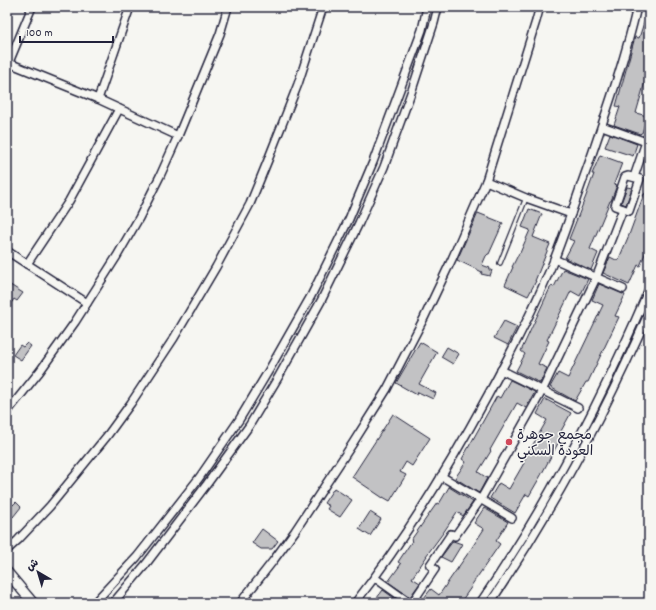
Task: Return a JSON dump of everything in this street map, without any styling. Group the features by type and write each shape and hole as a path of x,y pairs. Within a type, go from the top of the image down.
{"street":[{"path":"32,7 8,65 98,99 178,136"},
{"path":"98,99 130,7"},
{"path":"7,412 40,371 75,322 139,218 178,136 220,34 228,7"},
{"path":"7,550 50,506 107,436 174,338 216,267 250,204 266,166 298,84 323,7"},
{"path":"94,603 137,557 203,472 239,420 311,296 349,219 373,162 422,30 427,7"},
{"path":"113,603 146,564 208,484 249,426 321,301 359,223 384,167 412,90 438,7"},
{"path":"240,603 295,531 353,443 387,389 424,318 486,181 536,21 539,10 538,7"},
{"path":"355,603 375,578 411,524 468,432 502,370 523,327 554,259 571,214 615,86 631,34 636,7"},
{"path":"645,7 649,8"},
{"path":"27,264 69,201 119,109"},
{"path":"602,126 648,142"},
{"path":"634,177 648,142 649,133"},
{"path":"625,177 634,177 640,179 629,211 615,206 625,177"},
{"path":"486,181 526,198 571,214"},
{"path":"375,578 411,603 435,568 430,565 451,534 455,536 481,500 542,391 596,278 623,209"},
{"path":"8,252 87,303"},
{"path":"554,259 623,289"},
{"path":"480,603 518,544 578,441 603,392 649,289"},
{"path":"490,603 555,500 611,396 649,312"},
{"path":"502,370 578,408"},
{"path":"441,476 512,518"},
{"path":"7,572 33,603"}],"lane":[{"path":"500,263 526,198"}],"building":[{"path":"647,13 649,13 649,68 636,113 647,116 642,133 640,134 614,125 620,107 616,106 635,37 639,38"},
{"path":"610,134 637,144 633,156 605,147"},
{"path":"600,155 622,163 614,184 617,185 590,249 598,253 591,270 565,258 574,241 569,239"},
{"path":"649,184 649,244 640,266 638,265 629,285 603,273 610,257 618,261"},
{"path":"627,187 632,188 626,205 621,203"},
{"path":"529,209 542,214 533,237 550,244 536,281 528,296 505,285 530,230 522,227"},
{"path":"478,213 503,223 489,254 486,256 482,265 490,268 489,270 492,270 490,276 481,274 482,272 457,260"},
{"path":"563,269 588,279 580,296 571,291 547,340 549,341 538,364 547,368 540,383 516,371 525,354 521,351 532,327 551,286 554,287"},
{"path":"7,283 23,293 17,301 14,299 10,305 7,303"},
{"path":"599,284 625,295 615,316 619,317 588,382 586,382 575,401 550,387 558,373 568,378 603,305 592,300"},
{"path":"504,321 517,327 508,345 494,338"},
{"path":"420,342 437,352 419,384 436,393 433,399 418,392 417,395 396,383"},
{"path":"27,343 31,346 21,360 13,355 20,345 23,347"},
{"path":"447,347 459,354 453,364 441,357"},
{"path":"510,380 535,392 526,408 517,403 490,450 491,451 478,472 487,478 479,493 455,478 466,462 462,459 497,396 500,398"},
{"path":"545,399 571,413 561,431 564,432 540,477 529,496 526,494 515,513 490,498 499,483 509,489 524,463 523,462 547,420 537,414"},
{"path":"393,414 430,438 412,466 406,462 400,472 406,475 390,501 383,498 352,477"},
{"path":"449,487 473,502 463,516 457,512 426,556 412,578 420,583 410,597 388,582 401,564 398,562 412,541 411,540 437,503 439,504"},
{"path":"334,488 352,500 340,517 327,509 329,506 324,503"},
{"path":"16,502 21,507 13,517 7,512 7,510"},
{"path":"484,508 508,522 496,541 500,544 472,586 460,603 420,603 431,589 439,595 471,549 484,529 474,523"},
{"path":"370,512 381,519 370,536 359,529"},
{"path":"262,529 278,541 272,549 261,549 252,543"},
{"path":"453,541 462,544 451,562 441,557"},
{"path":"383,590 401,603 373,603"}],"place":[{"name":"مجمع جوهرة العودة السكني","path":"509,442"}]}
